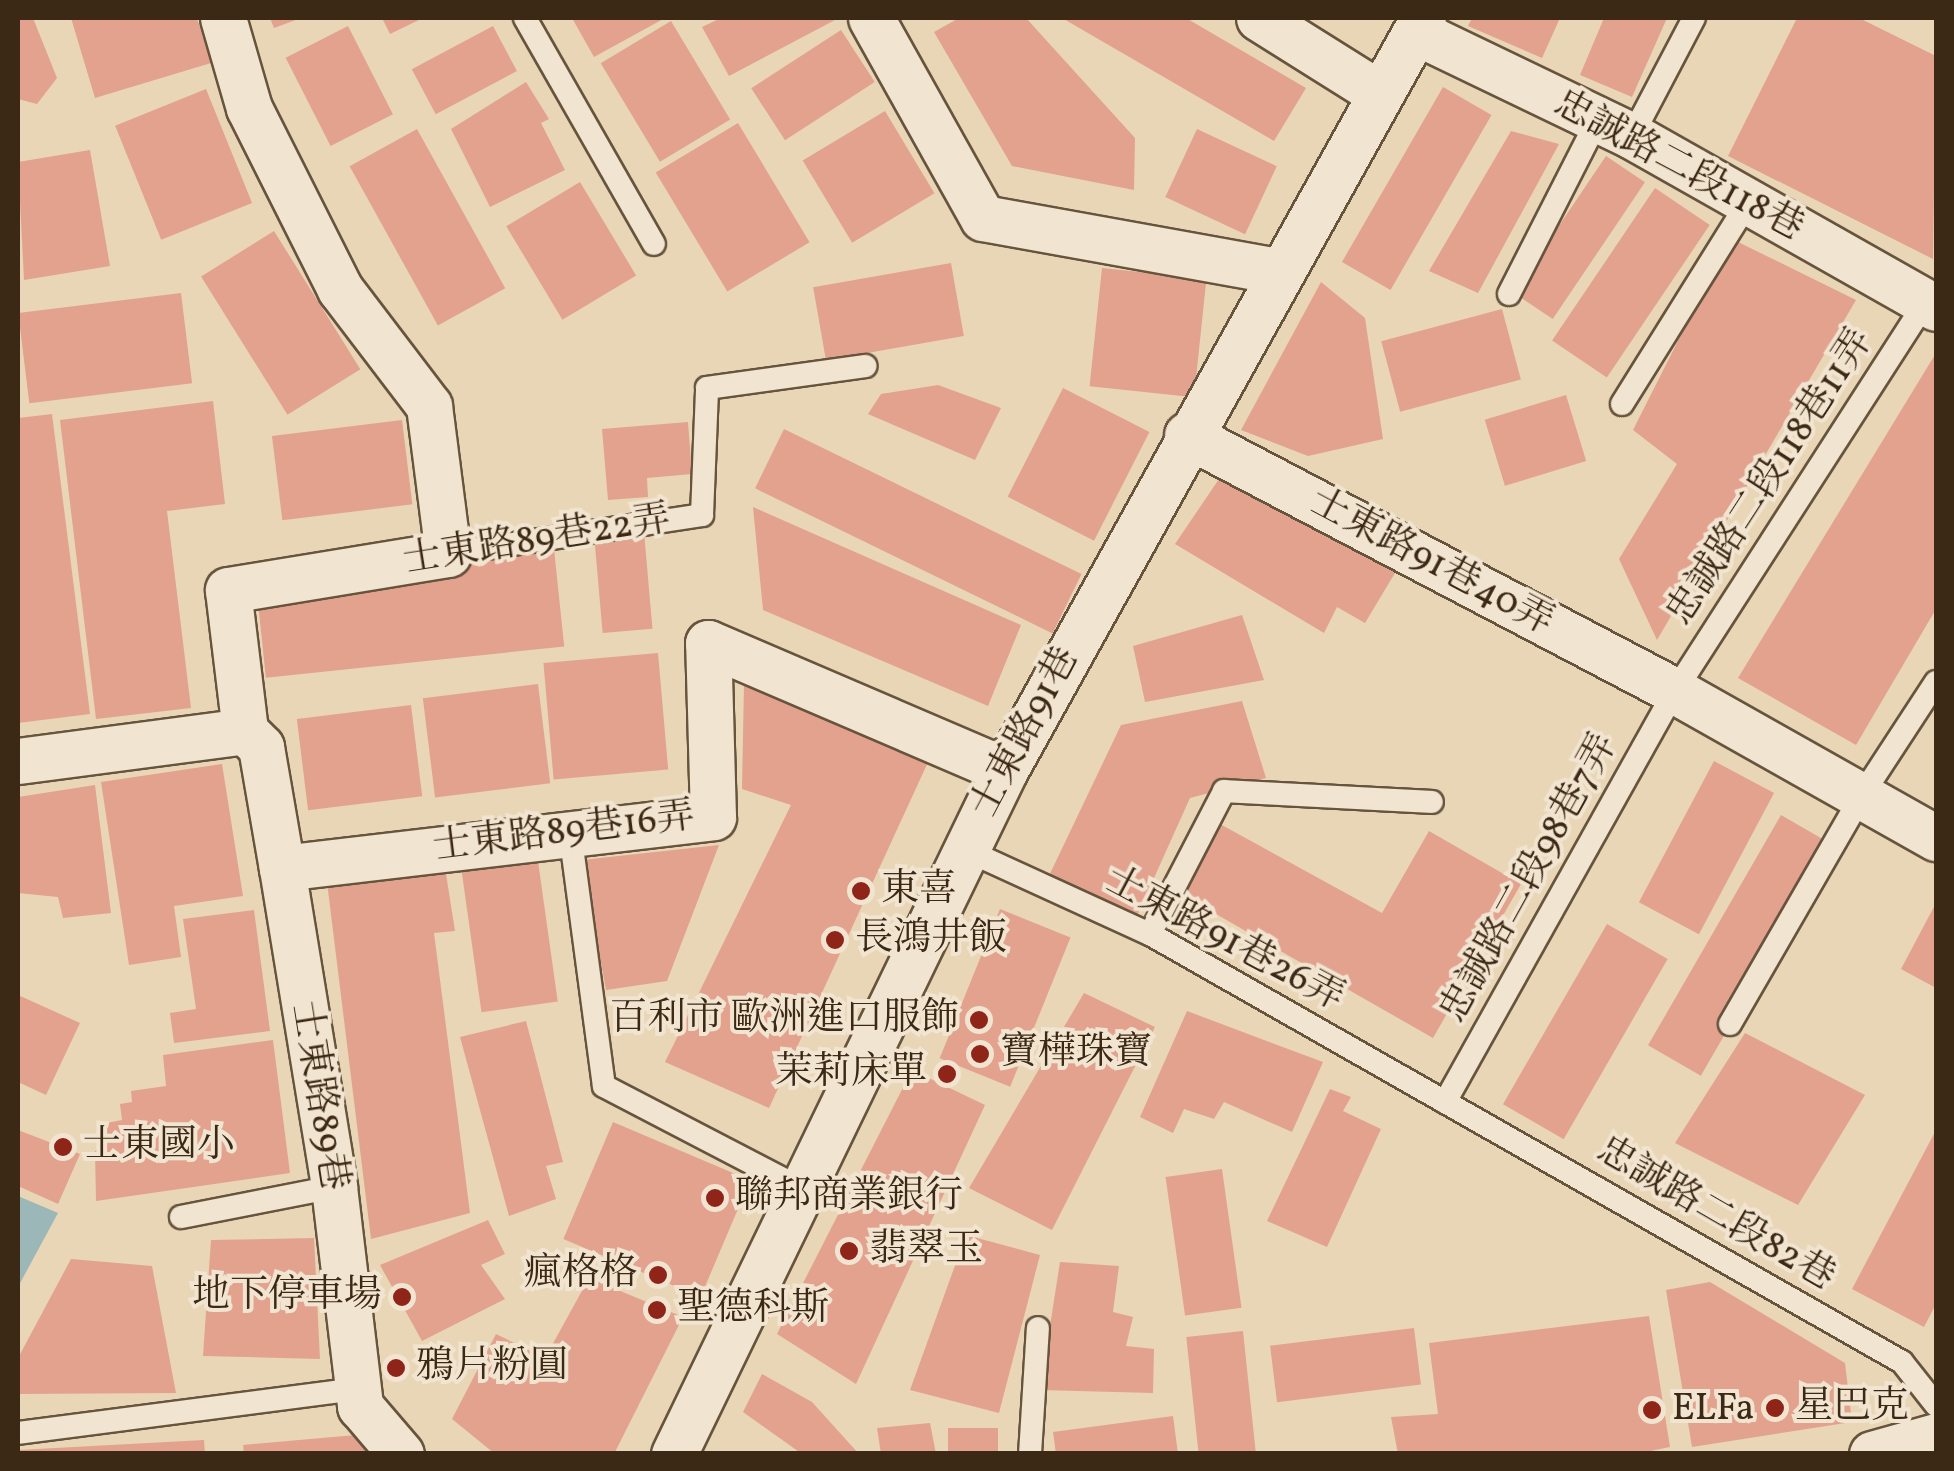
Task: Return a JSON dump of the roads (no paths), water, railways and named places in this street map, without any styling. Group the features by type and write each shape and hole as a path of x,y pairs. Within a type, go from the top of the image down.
{"street":[{"path":"222,18 249,108 340,289 429,406 448,554"},
{"path":"871,18 983,218 1278,271"},
{"path":"1259,18 1380,94"},
{"name":"士東路91巷","path":"678,1450 800,1188 1005,770 1278,271 1420,25"},
{"name":"忠誠路二段118巷","path":"1420,25 1748,204 1933,299"},
{"name":"士東路91巷40弄","path":"1187,435 1675,691 1936,838"},
{"name":"士東路89巷22弄","path":"246,731 228,590 448,554"},
{"name":"士東路89巷16弄","path":"282,868 713,817 708,643 1005,770"},
{"path":"18,761 246,731"},
{"name":"士東路89巷","path":"246,731 260,747 282,868 334,1187 356,1389 360,1406 401,1454"},
{"path":"1872,1454 1936,1436"}],"lane":[{"path":"525,18 654,244"},
{"path":"1509,294 1614,128 1694,18"},
{"path":"1622,404 1748,204"},
{"name":"忠誠路二段118巷11弄","path":"1675,691 1933,299"},
{"name":"士東路89巷22弄","path":"448,554 702,515 706,388 865,366"},
{"path":"1730,1024 1862,794 1936,682"},
{"name":"忠誠路二段98巷7弄","path":"1445,1102 1675,691"},
{"path":"1150,934 1224,791 1432,802"},
{"path":"570,832 604,1086 800,1188"},
{"name":"士東路91巷26弄","path":"964,849 1150,934 1445,1102"},
{"name":"忠誠路二段82巷","path":"1445,1102 1902,1362 1936,1404"},
{"path":"181,1217 334,1187"},
{"path":"1030,1454 1038,1328"},
{"path":"18,1433 356,1389"}],"water":[{"path":"18,1196 58,1213 18,1287"}],"place":[{"name":"東喜","path":"861,891"},
{"name":"長鴻井飯","path":"835,940"},
{"name":"百利市 歐洲進口服飾","path":"979,1020"},
{"name":"寶樺珠寶","path":"980,1054"},
{"name":"茉莉床單","path":"947,1074"},
{"name":"士東國小","path":"63,1147"},
{"name":"聯邦商業銀行","path":"715,1198"},
{"name":"翡翠玉","path":"849,1251"},
{"name":"瘋格格","path":"658,1275"},
{"name":"地下停車場","path":"402,1297"},
{"name":"聖德科斯","path":"657,1310"},
{"name":"鴉片粉圓","path":"396,1368"},
{"name":"星巴克","path":"1775,1408"},
{"name":"ELFa","path":"1652,1410"}]}
